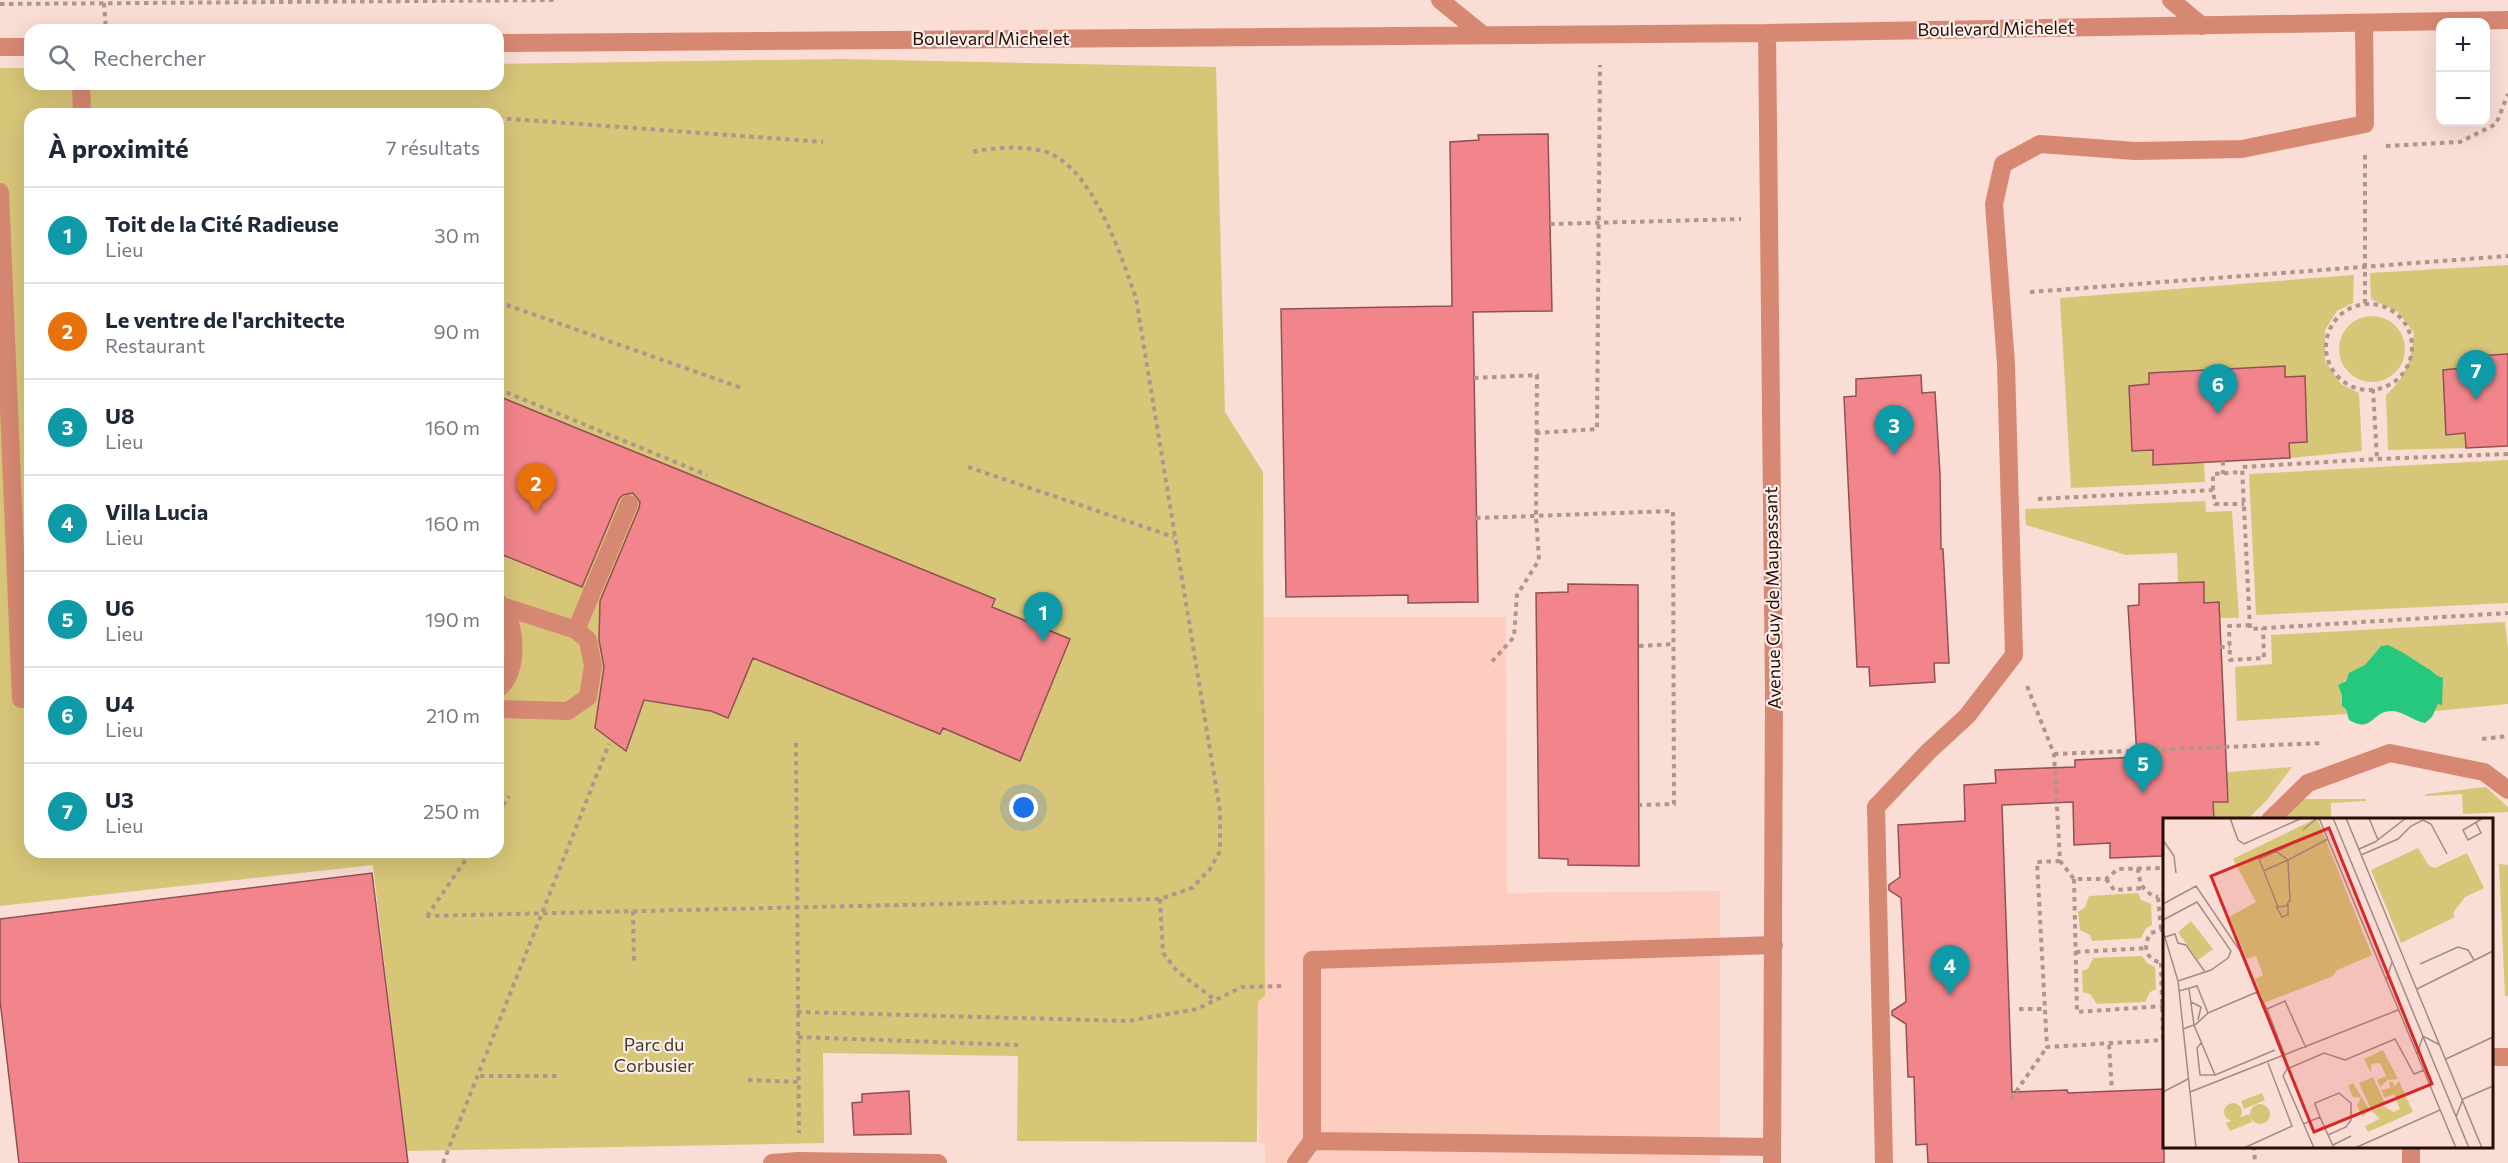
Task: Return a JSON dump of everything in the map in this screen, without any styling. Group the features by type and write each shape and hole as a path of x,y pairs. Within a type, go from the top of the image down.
{"street":[{"path":"1440,0 1484,35"},
{"path":"2171,0 2202,26"},
{"name":"Boulevard Michelet","path":"504,43 1767,33 2508,20"},
{"path":"1884,1163 1876,807 1928,752 1967,716 2014,655 2006,364 1994,204 2003,164 2040,144 2135,150 2242,149 2365,124 2364,23"},
{"name":"Avenue Guy de Maupassant","path":"1767,33 1774,694 1772,1155"},
{"path":"0,47 24,47"},
{"path":"81,90 82,108"},
{"path":"0,192 21,699 24,699"},
{"path":"576,630 629,504"},
{"path":"14,523 24,514"},
{"path":"504,605 576,630 588,640 593,666 588,698 568,711 504,709"},
{"path":"504,611 513,627 514,656 504,685"},
{"path":"2271,818 2308,783 2390,753 2484,772 2508,790"},
{"path":"1296,1163 1312,1141 1312,960 1774,945"},
{"path":"2493,1058 2508,1057"},
{"path":"1312,1141 1772,1155"},
{"path":"772,1163 798,1161 938,1163"}],"path":[{"path":"0,4 558,0"},
{"path":"104,3 106,24"},
{"path":"1536,433 1597,429 1600,34"},
{"path":"2365,147 2460,142 2496,124 2508,94"},
{"path":"504,118 823,142"},
{"path":"2365,124 2365,304"},
{"path":"467,858 426,916 1160,899 1192,888 1210,869 1220,851 1220,811 1136,298 1110,226 1072,168 1045,151 1000,147 970,152"},
{"path":"1550,224 1599,221 1769,219"},
{"path":"2000,294 2508,256"},
{"path":"504,304 742,388"},
{"path":"2365,304 2380,305 2394,311 2404,322 2411,335 2412,350 2408,364 2400,376 2388,385 2373,389 2360,389 2347,384 2330,364 2326,351 2327,338 2336,320 2352,307 2365,304"},
{"path":"1474,378 1536,375 1536,516 1539,560 1517,595 1514,637 1489,665"},
{"path":"2373,389 2377,459"},
{"path":"504,391 707,475"},
{"path":"2508,454 2377,459 2242,468 2250,629 2508,613"},
{"path":"2223,461 2223,474"},
{"path":"968,467 1174,537"},
{"path":"2242,472 2212,474 2215,504 2244,504"},
{"path":"2011,501 2213,490"},
{"path":"1476,518 1673,511 1674,804 1639,805"},
{"path":"2250,625 2229,626 2230,660 2264,658 2263,628"},
{"path":"1639,646 1673,644"},
{"path":"2220,647 2230,647"},
{"path":"2014,655 2054,754 2060,861 2074,879 2077,1012 2163,1006 2163,963 2151,958 2146,948 2151,933 2163,929 2158,897"},
{"path":"796,743 798,1161"},
{"path":"2054,754 2327,743"},
{"path":"443,1163 480,1076 609,744"},
{"path":"504,804 509,796"},
{"path":"2011,1099 2047,1047 2037,862 2060,861"},
{"path":"2138,868 2139,882 2143,888 2151,895 2158,897 2163,895"},
{"path":"2074,879 2106,879 2118,869 2163,868"},
{"path":"2106,879 2114,890 2143,888"},
{"path":"1160,899 1163,953 1177,971 1215,1000"},
{"path":"633,911 634,965"},
{"path":"2076,952 2146,948"},
{"path":"797,1012 1128,1021 1197,1009 1242,987 1312,986"},
{"path":"2019,1010 2045,1009"},
{"path":"798,1037 1018,1045"},
{"path":"2047,1047 2163,1040"},
{"path":"2109,1045 2112,1091"},
{"path":"480,1076 561,1076"},
{"path":"748,1080 798,1082"},
{"path":"2254,1148 2255,1163"}],"shaded area":[{"path":"1262,617 1506,617 1507,893 1720,891 1720,1163 1265,1163 1265,1144 1259,1143 1258,1002 1265,996"},
{"path":"2388,645 2443,678 2442,705 2438,704 2432,717 2425,723 2393,711 2380,714 2368,723 2357,724 2349,720 2346,709 2342,706 2342,695 2338,685 2346,681 2349,673 2365,665 2381,646"}],"green space":[{"name":"Parc du Corbusier","path":"840,59 1216,67 1225,412 1263,472 1265,996 1258,1002 1257,1142 1017,1141 1018,1056 823,1053 824,1143 406,1151 373,865 0,906 0,68 24,68 24,90 504,90 504,64"},
{"path":"2508,265 2508,354 2462,357 2462,368 2443,370 2446,434 2465,433 2466,448 2388,450 2386,395 2399,381 2407,367 2414,333 2398,312 2371,299 2370,273"},
{"path":"2354,275 2353,303 2337,311 2325,330 2325,361 2341,384 2359,393 2362,451 2290,458 2289,443 2307,441 2305,377 2285,377 2285,366 2149,373 2149,384 2129,386 2132,451 2153,450 2154,465 2204,462 2205,482 2071,488 2060,298"},
{"path":"2372,316 2384,319 2395,326 2402,337 2405,349 2402,361 2395,372 2384,379 2372,382 2360,379 2349,372 2342,361 2339,349 2342,337 2349,326 2360,319"},
{"path":"2508,460 2508,603 2256,615 2249,474"},
{"path":"2205,501 2206,512 2232,511 2239,618 2220,618 2219,602 2204,603 2203,582 2178,583 2177,553 2126,555 2026,525 2025,509"},
{"path":"2505,622 2508,648 2508,704 2435,711 2438,704 2441,704 2441,697 2438,682 2433,673 2395,648 2381,646 2365,665 2343,682 2342,706 2346,708 2347,714 2237,721 2235,667 2272,664 2271,635"},
{"path":"2292,767 2267,800 2249,818 2214,818 2213,802 2229,802 2227,772"},
{"path":"2486,787 2508,807 2508,812 2463,814 2462,794 2425,796 2426,794"},
{"path":"2300,799 2366,799 2366,801 2331,803 2331,818 2282,818"},
{"path":"2499,864 2508,865 2508,996 2505,996"},
{"path":"2138,893 2141,900 2151,904 2152,925 2146,928 2141,938 2092,941 2090,935 2080,930 2078,912 2085,907 2089,896"},
{"path":"2142,956 2147,963 2155,967 2156,989 2150,992 2145,1002 2097,1004 2090,994 2083,992 2082,971 2088,969 2093,958"}],"building":[{"path":"1548,134 1552,311 1473,312 1478,602 1408,603 1408,595 1286,597 1281,309 1452,306 1450,142 1479,140 1478,135"},
{"path":"2508,354 2508,446 2466,448 2465,433 2446,435 2443,370 2462,368 2462,357"},
{"path":"2285,366 2285,377 2305,376 2307,442 2289,443 2290,458 2153,465 2153,450 2132,451 2129,386 2149,384 2149,373"},
{"path":"1921,375 1922,393 1935,392 1940,474 1941,549 1943,549 1949,663 1934,663 1935,682 1870,686 1869,667 1857,667 1844,397 1856,396 1856,379"},
{"path":"504,398 995,599 992,607 1070,639 1020,761 943,728 940,734 753,658 728,718 711,711 644,700 626,751 595,728 604,667 599,640 600,601 639,508 640,502 633,493 623,495 619,499 582,587 504,555"},
{"path":"2204,582 2204,603 2219,602 2228,802 2213,802 2214,818 2163,818 2162,856 2110,858 2110,843 2074,845 2073,802 2002,805 2012,1092 2067,1090 2068,1093 2163,1089 2164,1163 1928,1163 1927,1144 1916,1145 1914,1077 1908,1077 1906,1024 1892,1015 1892,1011 1906,1002 1901,898 1889,890 1889,885 1900,877 1898,825 1965,821 1964,785 1996,783 1995,770 2075,767 2075,760 2137,757 2128,606 2139,605 2139,584"},
{"path":"1568,584 1638,585 1639,866 1568,865 1568,859 1539,858 1536,593 1568,592"},
{"path":"372,873 408,1163 19,1163 0,1000 0,919"},
{"path":"909,1091 911,1134 854,1135 852,1103 862,1102 862,1094"}],"place":[{"name":"U3","path":"2476,400"},
{"name":"U4","path":"2218,414"},
{"name":"U8","path":"1894,455"},
{"name":"Le ventre de l'architecte","path":"536,513"},
{"name":"Toit de la Cité Radieuse","path":"1043,642"},
{"name":"U6","path":"2143,793"},
{"name":"Villa Lucia","path":"1950,995"}]}
